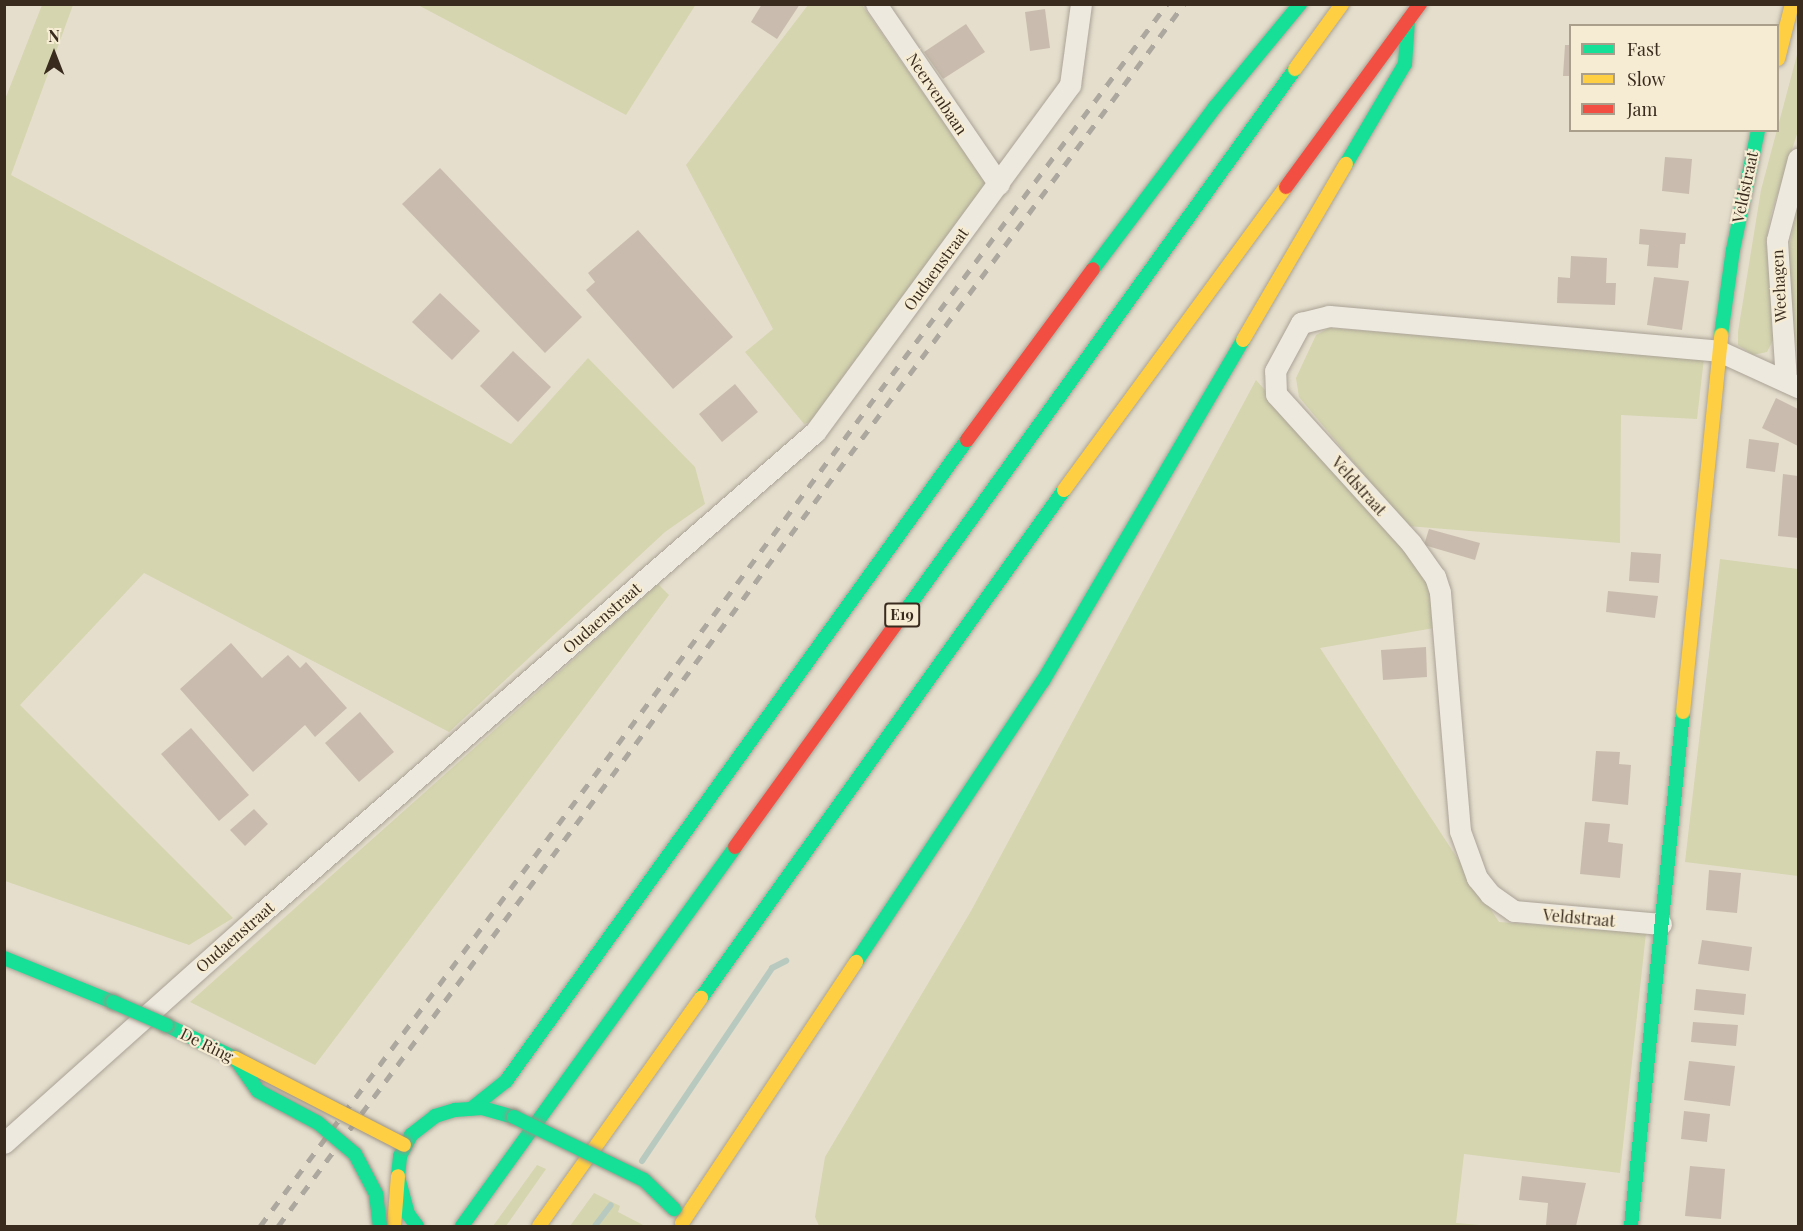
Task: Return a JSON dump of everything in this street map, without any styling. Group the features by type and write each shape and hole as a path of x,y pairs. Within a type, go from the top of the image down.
{"main road":[{"path":"472,1108 506,1081 1047,329 1215,107 1300,4"},
{"name":"E19","path":"462,1227 1342,4"},
{"path":"539,1227 965,626 1420,4"},
{"path":"1779,55 1792,4"},
{"path":"394,1227 398,1176 404,1145 435,1116 472,1108 514,1117 644,1180 674,1209 682,1225 1042,681 1405,64 1409,19"},
{"name":"Veldstraat","path":"1631,1227 1719,351 1733,250 1758,132"},
{"name":"De Ring","path":"4,958 166,1025 404,1145"},
{"path":"235,1058 258,1091 318,1123 355,1154 376,1194 380,1227"},
{"path":"398,1176 408,1214 417,1227"}],"street":[{"name":"Neervenbaan","path":"876,4 999,184"},
{"name":"Oudaenstraat","path":"4,1143 258,916 815,432 1070,85 1081,4"},
{"name":"Weehagen","path":"1792,384 1777,240 1798,159"},
{"name":"Veldstraat","path":"1661,924 1514,911 1490,894 1477,878 1460,831 1440,592 1435,577 1411,543 1276,394 1275,371 1301,323 1329,316 1719,351"},
{"path":"1719,351 1792,384"}],"green space":[{"path":"418,4 696,4 626,115 418,5"},
{"path":"42,5 73,5 11,175 511,444 588,358 695,467 705,504 665,532 449,732 144,573 20,705 233,918 189,945 5,881 4,102"},
{"path":"808,5 862,5 985,182 983,190 810,422 804,424 745,352 773,329 686,165"},
{"path":"1798,51 1798,131 1771,214 1766,241 1774,338 1767,352 1753,355 1738,345 1738,332 1761,190 1776,132 1779,132 1779,122"},
{"path":"1798,203 1798,356 1791,318 1787,259"},
{"path":"1329,328 1704,358 1697,419 1621,415 1620,543 1407,526 1299,397 1296,378 1316,335"},
{"path":"1256,380 1420,564 1434,600 1434,628 1320,648 1499,922 1646,933 1620,1173 1464,1154 1456,1223 1492,1226 819,1226 815,1217 825,1157 971,911"},
{"path":"1720,559 1798,569 1798,876 1685,862"},
{"path":"658,584 669,595 315,1065 190,1002"},
{"path":"537,1165 546,1169 506,1226 493,1226"},
{"path":"594,1193 620,1206 618,1212 645,1226 570,1226"}],"building":[{"path":"762,4 800,4 777,39 751,22"},
{"path":"1045,9 1050,48 1030,51 1025,12"},
{"path":"966,24 985,52 943,79 924,52"},
{"path":"1565,45 1569,45 1569,76 1563,76"},
{"path":"1665,157 1692,159 1689,194 1662,191"},
{"path":"440,168 582,317 545,353 402,204"},
{"path":"1640,229 1686,233 1685,244 1680,244 1678,268 1647,266 1649,245 1639,244"},
{"path":"638,230 733,337 673,389 586,290 595,282 588,273"},
{"path":"1571,256 1607,258 1606,283 1616,283 1615,305 1557,303 1558,277 1570,278"},
{"path":"1654,277 1689,281 1682,330 1647,325"},
{"path":"440,293 480,331 452,360 412,322"},
{"path":"513,351 551,387 518,422 480,386"},
{"path":"735,384 758,412 722,442 699,414"},
{"path":"1776,398 1798,409 1798,446 1762,428"},
{"path":"1749,439 1779,443 1775,472 1746,468"},
{"path":"1783,474 1798,476 1798,538 1778,536"},
{"path":"1429,529 1480,543 1475,560 1424,545"},
{"path":"1631,552 1661,554 1659,583 1629,581"},
{"path":"1608,591 1658,596 1655,618 1606,612"},
{"path":"231,643 262,678 288,655 300,668 306,662 347,708 315,737 305,725 253,772 180,689"},
{"path":"1426,647 1427,677 1383,680 1381,650"},
{"path":"360,712 394,752 359,782 325,743"},
{"path":"191,728 249,795 219,821 161,754"},
{"path":"1596,751 1620,752 1619,764 1631,765 1628,805 1592,801"},
{"path":"254,809 268,824 245,846 230,830"},
{"path":"1585,822 1610,824 1608,842 1623,844 1620,878 1580,874"},
{"path":"1709,870 1741,873 1737,913 1706,910"},
{"path":"1702,940 1752,947 1749,971 1698,964"},
{"path":"1696,989 1746,994 1744,1015 1694,1010"},
{"path":"1693,1022 1738,1025 1736,1046 1691,1042"},
{"path":"1689,1061 1735,1066 1730,1106 1684,1100"},
{"path":"1684,1111 1710,1114 1707,1142 1681,1139"},
{"path":"1690,1166 1725,1169 1721,1219 1685,1216"},
{"path":"1522,1176 1586,1183 1576,1226 1546,1225 1548,1203 1519,1200"}],"waterway":[{"path":"642,1161 772,968 786,961"},
{"path":"595,1226 611,1205"}],"railway":[{"path":"260,1226 1167,4"},
{"path":"278,1226 1184,4"}],"traffic: fast":[{"path":"1093,269 1215,107 1300,4"},
{"path":"1346,164 1405,64 1408,20"},
{"path":"906,610 1295,69"},
{"path":"1721,335 1733,250 1758,132"},
{"path":"856,962 1043,681 1243,340"},
{"path":"472,1108 506,1081 967,440"},
{"path":"701,998 1064,490"},
{"path":"1631,1226 1683,712"},
{"path":"462,1226 735,847"},
{"path":"4,958 113,1002"},
{"path":"113,1002 166,1025"},
{"path":"166,1025 235,1058"},
{"path":"235,1058 258,1091 318,1123 355,1154 376,1194 380,1226"},
{"path":"417,1226 408,1214 398,1176 400,1156 411,1135 435,1116 455,1110 482,1108 514,1117"},
{"path":"514,1117 644,1180 674,1209"}],"traffic: slow":[{"path":"1295,69 1342,4"},
{"path":"1779,55 1792,4"},
{"path":"1243,340 1346,164"},
{"path":"1064,490 1286,187"},
{"path":"1683,712 1721,335"},
{"path":"682,1223 856,962"},
{"path":"539,1226 701,998"},
{"path":"235,1058 404,1145"},
{"path":"394,1226 398,1176"}],"traffic: jam":[{"path":"1286,187 1420,4"},
{"path":"967,440 1093,269"},
{"path":"735,847 906,610"}]}
